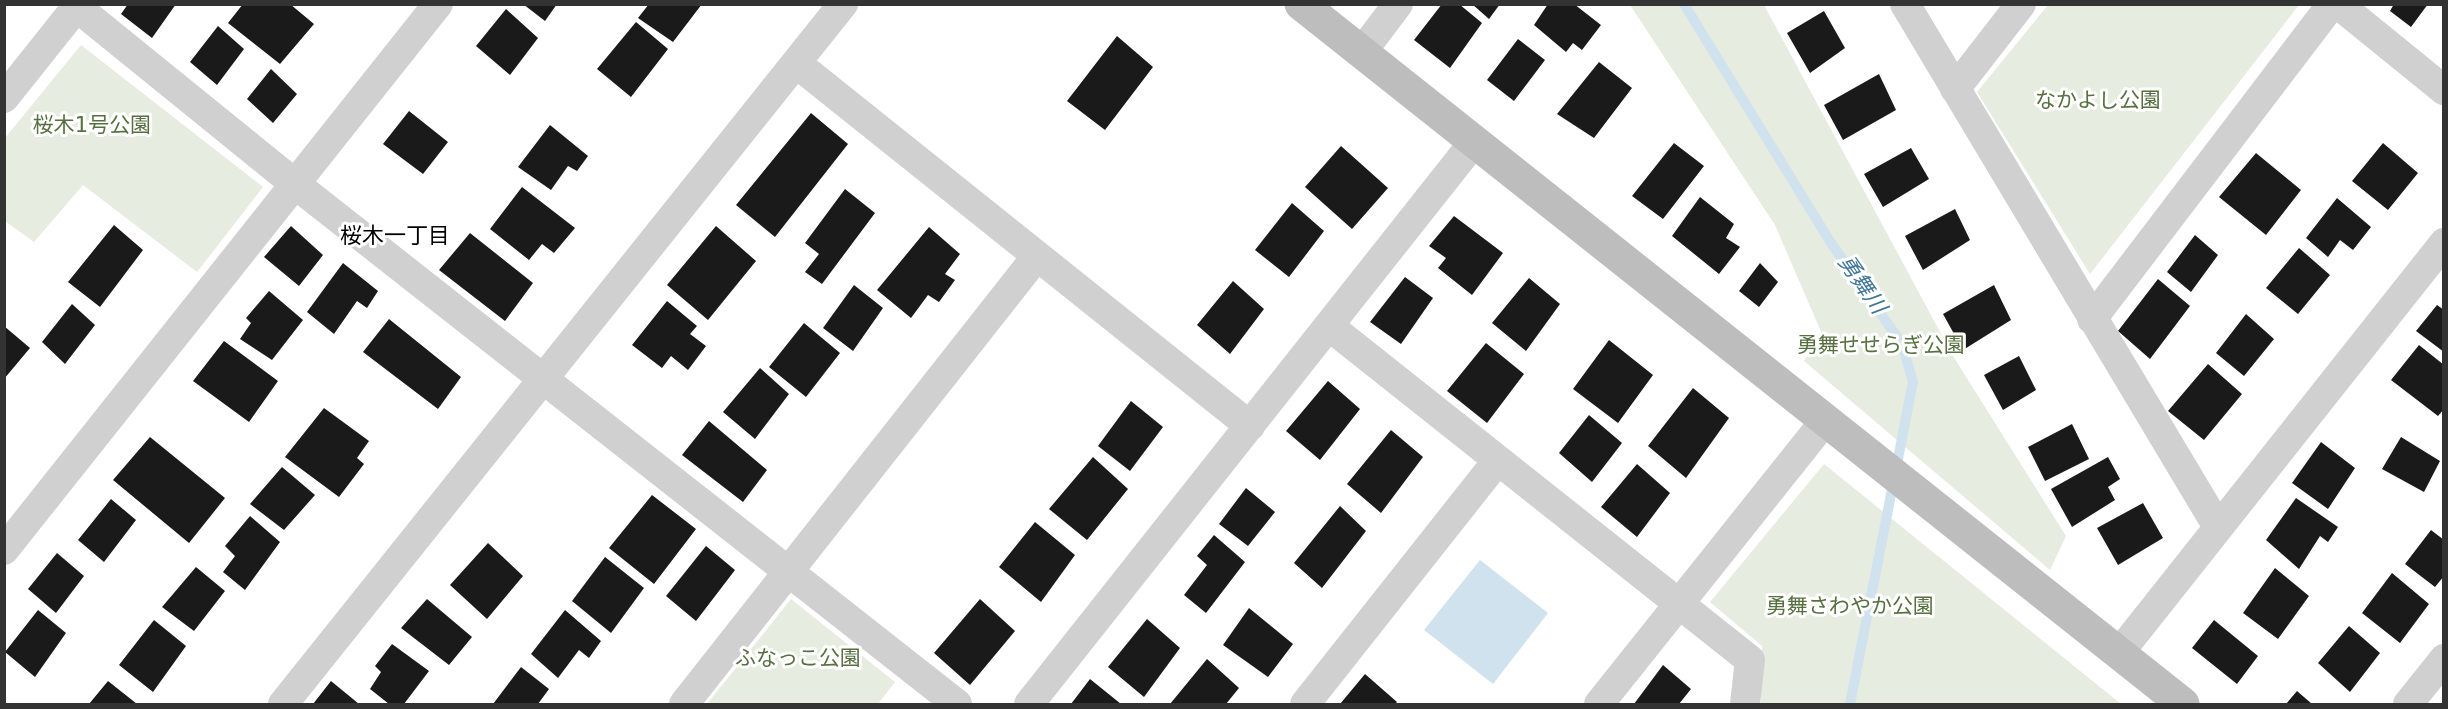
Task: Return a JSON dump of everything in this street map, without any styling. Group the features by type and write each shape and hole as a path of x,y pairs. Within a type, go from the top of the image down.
{"street":[{"path":"4,550 438,4"},
{"path":"283,705 843,4"},
{"path":"1301,4 1824,422 2183,705"},
{"path":"1361,53 1398,4"},
{"path":"1905,4 2218,528"},
{"path":"1955,88 2021,4"},
{"path":"2092,318 2332,4"},
{"path":"2338,4 2444,90"},
{"path":"4,98 76,6 295,184 957,705"},
{"path":"796,63 1250,426"},
{"path":"1029,705 1474,142"},
{"path":"2119,653 2444,243"},
{"path":"684,705 1037,256"},
{"path":"1329,326 1750,660 1745,705"},
{"path":"1599,705 1824,422"},
{"path":"1305,705 1498,460"},
{"path":"2408,705 2444,659"}],"green space":[{"name":"勇舞せせらぎ公園","path":"1630,5 1764,5 1953,356 2066,536 2050,570 1804,361 1822,334 1775,225"},
{"name":"なかよし公園","path":"2048,5 2299,5 2090,274 1977,92"},
{"name":"桜木1号公園","path":"81,45 263,187 197,272 83,185 34,242 5,221 5,138"},
{"name":"勇舞さわやか公園","path":"1824,464 2121,704 1761,704 1762,646 1710,602"},
{"name":"ふなっこ公園","path":"791,599 895,682 878,704 707,704"}],"water":[{"path":"1480,560 1548,613 1493,684 1424,630"}],"building":[{"path":"128,4 176,4 152,38 121,14"},
{"path":"243,4 290,4 314,24 280,64 228,23"},
{"path":"523,4 557,4 545,21"},
{"path":"649,4 702,4 673,42 638,18"},
{"path":"1442,4 1459,4 1482,23 1450,68 1414,40"},
{"path":"1472,4 1500,4 1489,19"},
{"path":"1548,4 1574,4 1601,25 1582,50 1573,43 1566,52 1534,25"},
{"path":"2394,4 2428,4 2411,27 2390,11"},
{"path":"506,9 538,38 510,75 476,46"},
{"path":"1824,11 1845,48 1810,73 1787,33"},
{"path":"636,22 668,49 631,97 597,69"},
{"path":"218,26 244,49 217,85 190,62"},
{"path":"1117,36 1153,67 1105,130 1067,101"},
{"path":"1518,39 1545,60 1514,101 1487,80"},
{"path":"1599,62 1632,88 1594,138 1557,114"},
{"path":"271,69 297,94 273,123 247,99"},
{"path":"1879,74 1896,110 1843,140 1824,105"},
{"path":"409,111 448,142 423,174 383,144"},
{"path":"811,113 848,144 775,237 736,205"},
{"path":"550,125 588,156 577,171 568,166 551,190 518,167"},
{"path":"1674,143 1704,166 1663,219 1632,196"},
{"path":"2383,143 2418,173 2388,210 2352,181"},
{"path":"1341,146 1388,188 1352,229 1305,187"},
{"path":"1911,148 1929,179 1883,207 1864,174"},
{"path":"2256,153 2301,190 2266,235 2219,197"},
{"path":"522,187 575,228 554,253 542,244 529,260 490,229"},
{"path":"845,189 875,213 822,284 805,272 819,254 805,243"},
{"path":"1700,197 1734,224 1726,238 1740,247 1719,274 1672,236"},
{"path":"2337,198 2371,227 2353,250 2340,240 2328,257 2306,238"},
{"path":"1292,203 1324,231 1289,277 1255,250"},
{"path":"1955,209 1970,240 1923,270 1905,236"},
{"path":"1454,216 1503,253 1472,295 1438,268 1446,258 1429,246"},
{"path":"114,225 143,250 100,307 68,282"},
{"path":"291,226 323,255 299,286 264,257"},
{"path":"716,226 756,261 708,320 667,285"},
{"path":"929,227 960,254 945,274 955,280 939,302 928,295 911,318 877,290"},
{"path":"470,233 533,283 505,321 439,270"},
{"path":"2195,235 2218,255 2191,292 2167,272"},
{"path":"2299,248 2330,275 2298,314 2266,288"},
{"path":"343,263 378,291 367,308 357,301 334,334 307,312"},
{"path":"1760,263 1778,282 1759,307 1739,291"},
{"path":"1405,277 1433,298 1401,344 1370,322"},
{"path":"1529,278 1560,304 1526,351 1492,323"},
{"path":"2158,279 2190,306 2150,359 2118,331"},
{"path":"1233,281 1264,309 1230,354 1197,325"},
{"path":"854,285 883,308 853,351 823,328"},
{"path":"1994,285 2011,320 1963,350 1943,314"},
{"path":"269,291 303,320 272,360 240,339 251,323 246,318"},
{"path":"667,301 697,326 690,334 706,346 688,370 671,356 662,368 632,345"},
{"path":"72,304 95,325 65,364 42,342"},
{"path":"2437,305 2444,310 2444,352 2416,331"},
{"path":"2246,314 2274,339 2244,376 2216,353"},
{"path":"389,319 461,377 438,409 363,352"},
{"path":"804,323 840,353 806,397 769,367"},
{"path":"4,326 30,348 4,379"},
{"path":"1609,340 1653,375 1618,423 1573,389"},
{"path":"224,341 278,381 249,422 193,381"},
{"path":"1486,343 1524,374 1487,423 1447,391"},
{"path":"2419,345 2444,365 2444,409 2438,416 2391,380"},
{"path":"2019,356 2036,390 2003,410 1984,375"},
{"path":"2208,364 2242,394 2204,440 2168,411"},
{"path":"760,368 789,394 755,439 723,412"},
{"path":"1328,381 1360,409 1320,460 1286,431"},
{"path":"1693,388 1729,418 1686,478 1648,446"},
{"path":"1131,401 1163,427 1130,471 1098,446"},
{"path":"324,408 369,441 357,458 364,464 339,497 285,457"},
{"path":"1589,415 1622,443 1592,482 1559,453"},
{"path":"709,421 767,470 743,502 682,455"},
{"path":"2072,424 2089,459 2045,481 2028,447"},
{"path":"1391,430 1423,457 1381,513 1347,484"},
{"path":"150,437 225,498 189,543 113,480"},
{"path":"2401,437 2440,461 2424,492 2382,469"},
{"path":"2321,442 2355,468 2328,509 2292,483"},
{"path":"1093,457 1128,489 1087,540 1049,509"},
{"path":"2108,457 2120,479 2108,487 2115,500 2072,527 2051,489"},
{"path":"1637,464 1670,493 1637,537 1601,507"},
{"path":"282,467 315,495 284,530 250,504"},
{"path":"1246,488 1275,512 1248,546 1219,524"},
{"path":"652,495 696,529 654,584 609,548"},
{"path":"2296,498 2338,527 2328,542 2320,536 2299,569 2266,540"},
{"path":"111,499 136,520 104,562 78,540"},
{"path":"2143,503 2163,538 2118,565 2097,528"},
{"path":"1340,506 1366,531 1322,588 1294,563"},
{"path":"250,516 280,542 245,590 223,572 235,556 225,546"},
{"path":"1035,522 1075,555 1041,602 999,567"},
{"path":"2431,530 2444,540 2444,576 2435,587 2405,564"},
{"path":"1214,535 1245,562 1206,613 1184,595 1207,565 1197,556"},
{"path":"488,543 523,576 487,619 450,585"},
{"path":"706,546 735,570 696,621 666,596"},
{"path":"57,553 84,576 56,613 28,589"},
{"path":"605,557 644,588 611,633 572,601"},
{"path":"196,567 225,591 194,631 162,607"},
{"path":"2275,568 2309,596 2278,639 2243,613"},
{"path":"2392,573 2429,604 2400,643 2362,613"},
{"path":"427,599 472,637 449,665 401,628"},
{"path":"980,599 1015,631 970,685 934,653"},
{"path":"1249,608 1293,644 1268,677 1223,645"},
{"path":"38,610 66,633 35,677 5,652"},
{"path":"565,610 601,641 589,658 579,650 558,678 531,654"},
{"path":"1147,619 1180,648 1144,697 1108,667"},
{"path":"154,620 186,646 153,692 119,665"},
{"path":"2214,620 2258,656 2237,684 2192,648"},
{"path":"2349,626 2380,653 2350,692 2318,663"},
{"path":"392,644 429,671 404,704 389,704 370,689 381,672 375,666"},
{"path":"1207,659 1239,688 1226,704 1170,704"},
{"path":"1663,665 1691,689 1679,704 1634,704"},
{"path":"521,667 549,689 538,704 493,704"},
{"path":"1365,674 1397,702 1395,704 1340,704"},
{"path":"1090,679 1121,704 1071,704"},
{"path":"108,681 137,704 89,704"},
{"path":"331,681 359,704 313,704"},
{"path":"2297,691 2312,704 2286,704"}],"waterway":[{"name":"勇舞川","path":"1684,4 1831,243 1902,344 1913,382 1850,704"}],"district":[{"name":"桜木一丁目","path":"395,237"}]}
